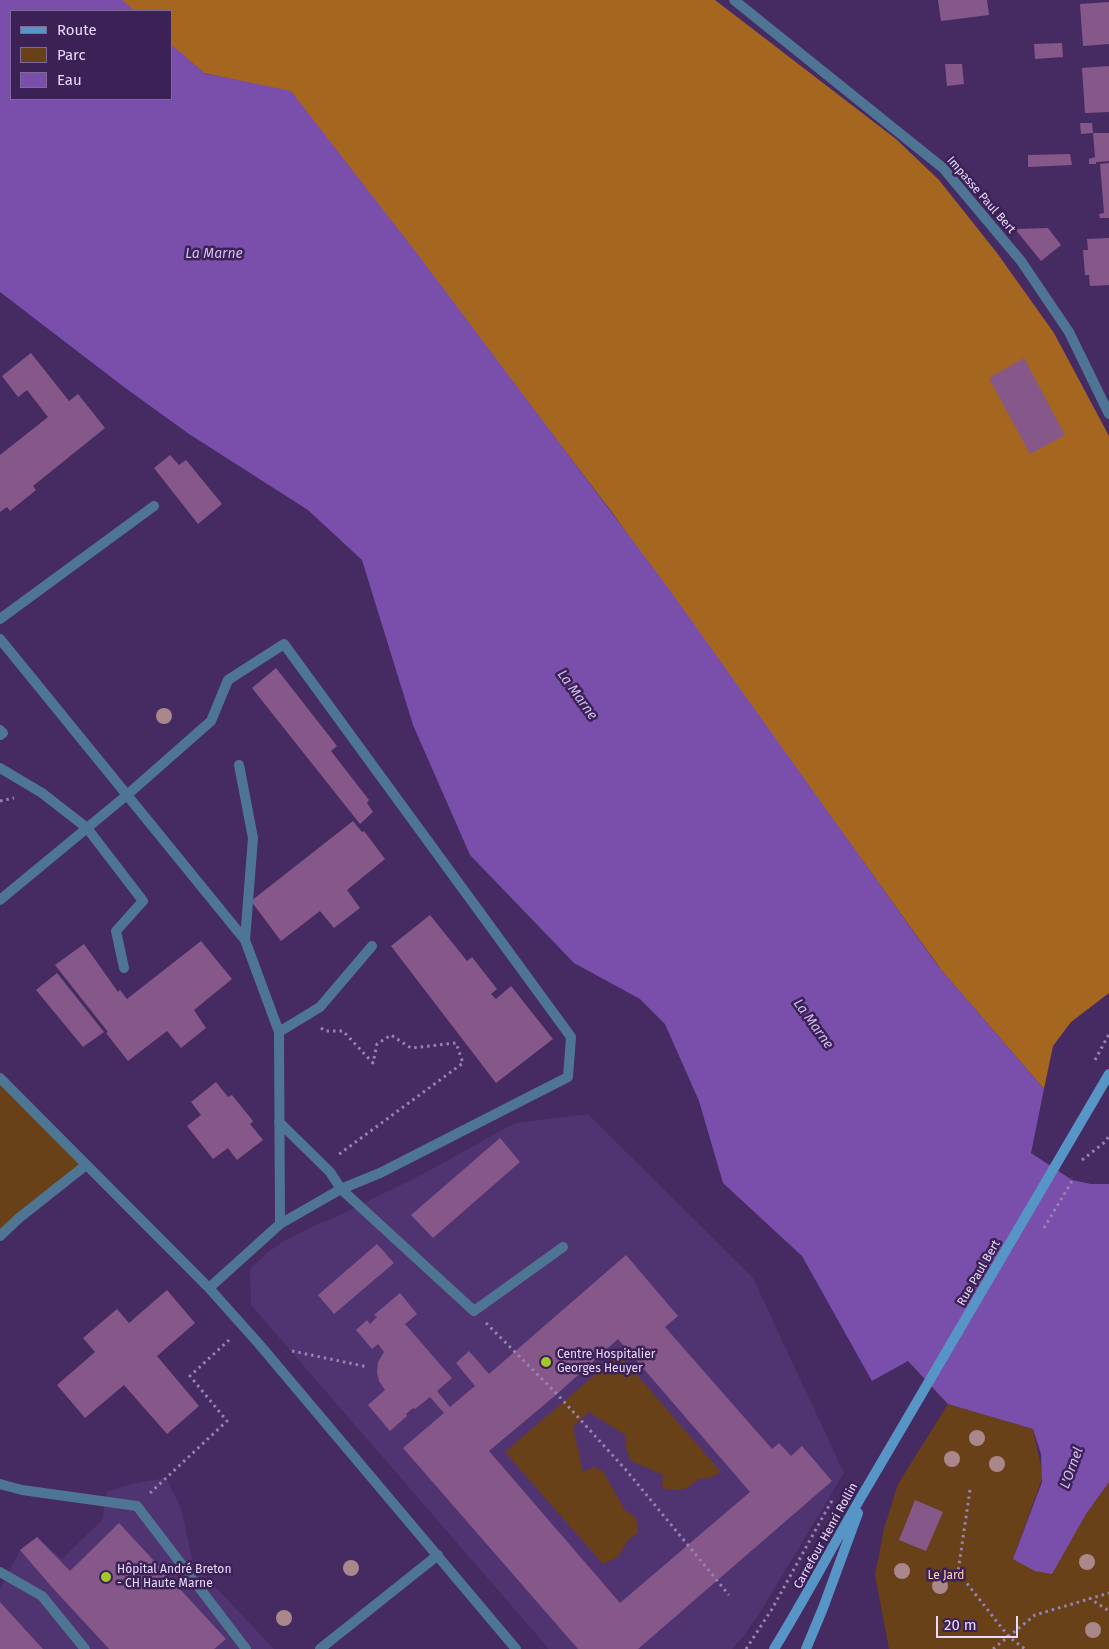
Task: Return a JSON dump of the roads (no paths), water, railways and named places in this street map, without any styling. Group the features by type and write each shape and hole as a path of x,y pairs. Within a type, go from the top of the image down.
{"main road":[{"name":"Rue Paul Bert","path":"869,1484 1109,1074"},
{"name":"Carrefour Henri Rollin","path":"774,1649 869,1484"},
{"name":"Carrefour Henri Rollin","path":"806,1649 869,1484"}],"street":[{"name":"Impasse Paul Bert","path":"734,0 942,168 1021,262 1069,332 1109,414"},
{"path":"0,619 154,506"},
{"path":"0,639 245,940 279,1032 280,1224"},
{"path":"0,900 127,795 211,721 228,680 284,644 571,1037 568,1077 389,1169 341,1189 280,1224 209,1288"},
{"path":"0,730 3,733 0,735"},
{"path":"239,765 253,838 245,940"},
{"path":"0,768 42,793 88,828 143,901 116,931 124,968"},
{"path":"279,1032 320,1007 372,946"},
{"path":"0,1078 209,1288 259,1344 516,1649"},
{"path":"279,1122 330,1172 341,1189 474,1310 563,1248"},
{"path":"0,1236 19,1218 86,1165"},
{"path":"0,1484 22,1490 137,1506 246,1649"},
{"path":"320,1649 438,1556"},
{"path":"0,1572 42,1596 85,1649"}],"water":[{"name":"La Marne","path":"0,0 122,0 134,10 10,10 10,100 172,100 172,45 204,73 291,91 419,256 669,589 938,966 1044,1089 1031,1153 1072,1180 1091,1184 1109,1184 1109,1482 1086,1514 1052,1574 1035,1571 1013,1559 1042,1482 1041,1454 1033,1429 948,1404 908,1361 872,1381 802,1256 723,1183 699,1101 665,1024 640,999 574,963 470,855 413,725 362,560 308,510 189,434 0,292"}],"place":[{"name":"Centre Hospitalier Georges Heuyer","path":"546,1362"},
{"name":"Hôpital André Breton - CH Haute Marne","path":"106,1577"}],"water label":[{"name":"L'Ornel","path":"1072,1468"}],"park label":[{"name":"Le Jard","path":"946,1576"}]}
